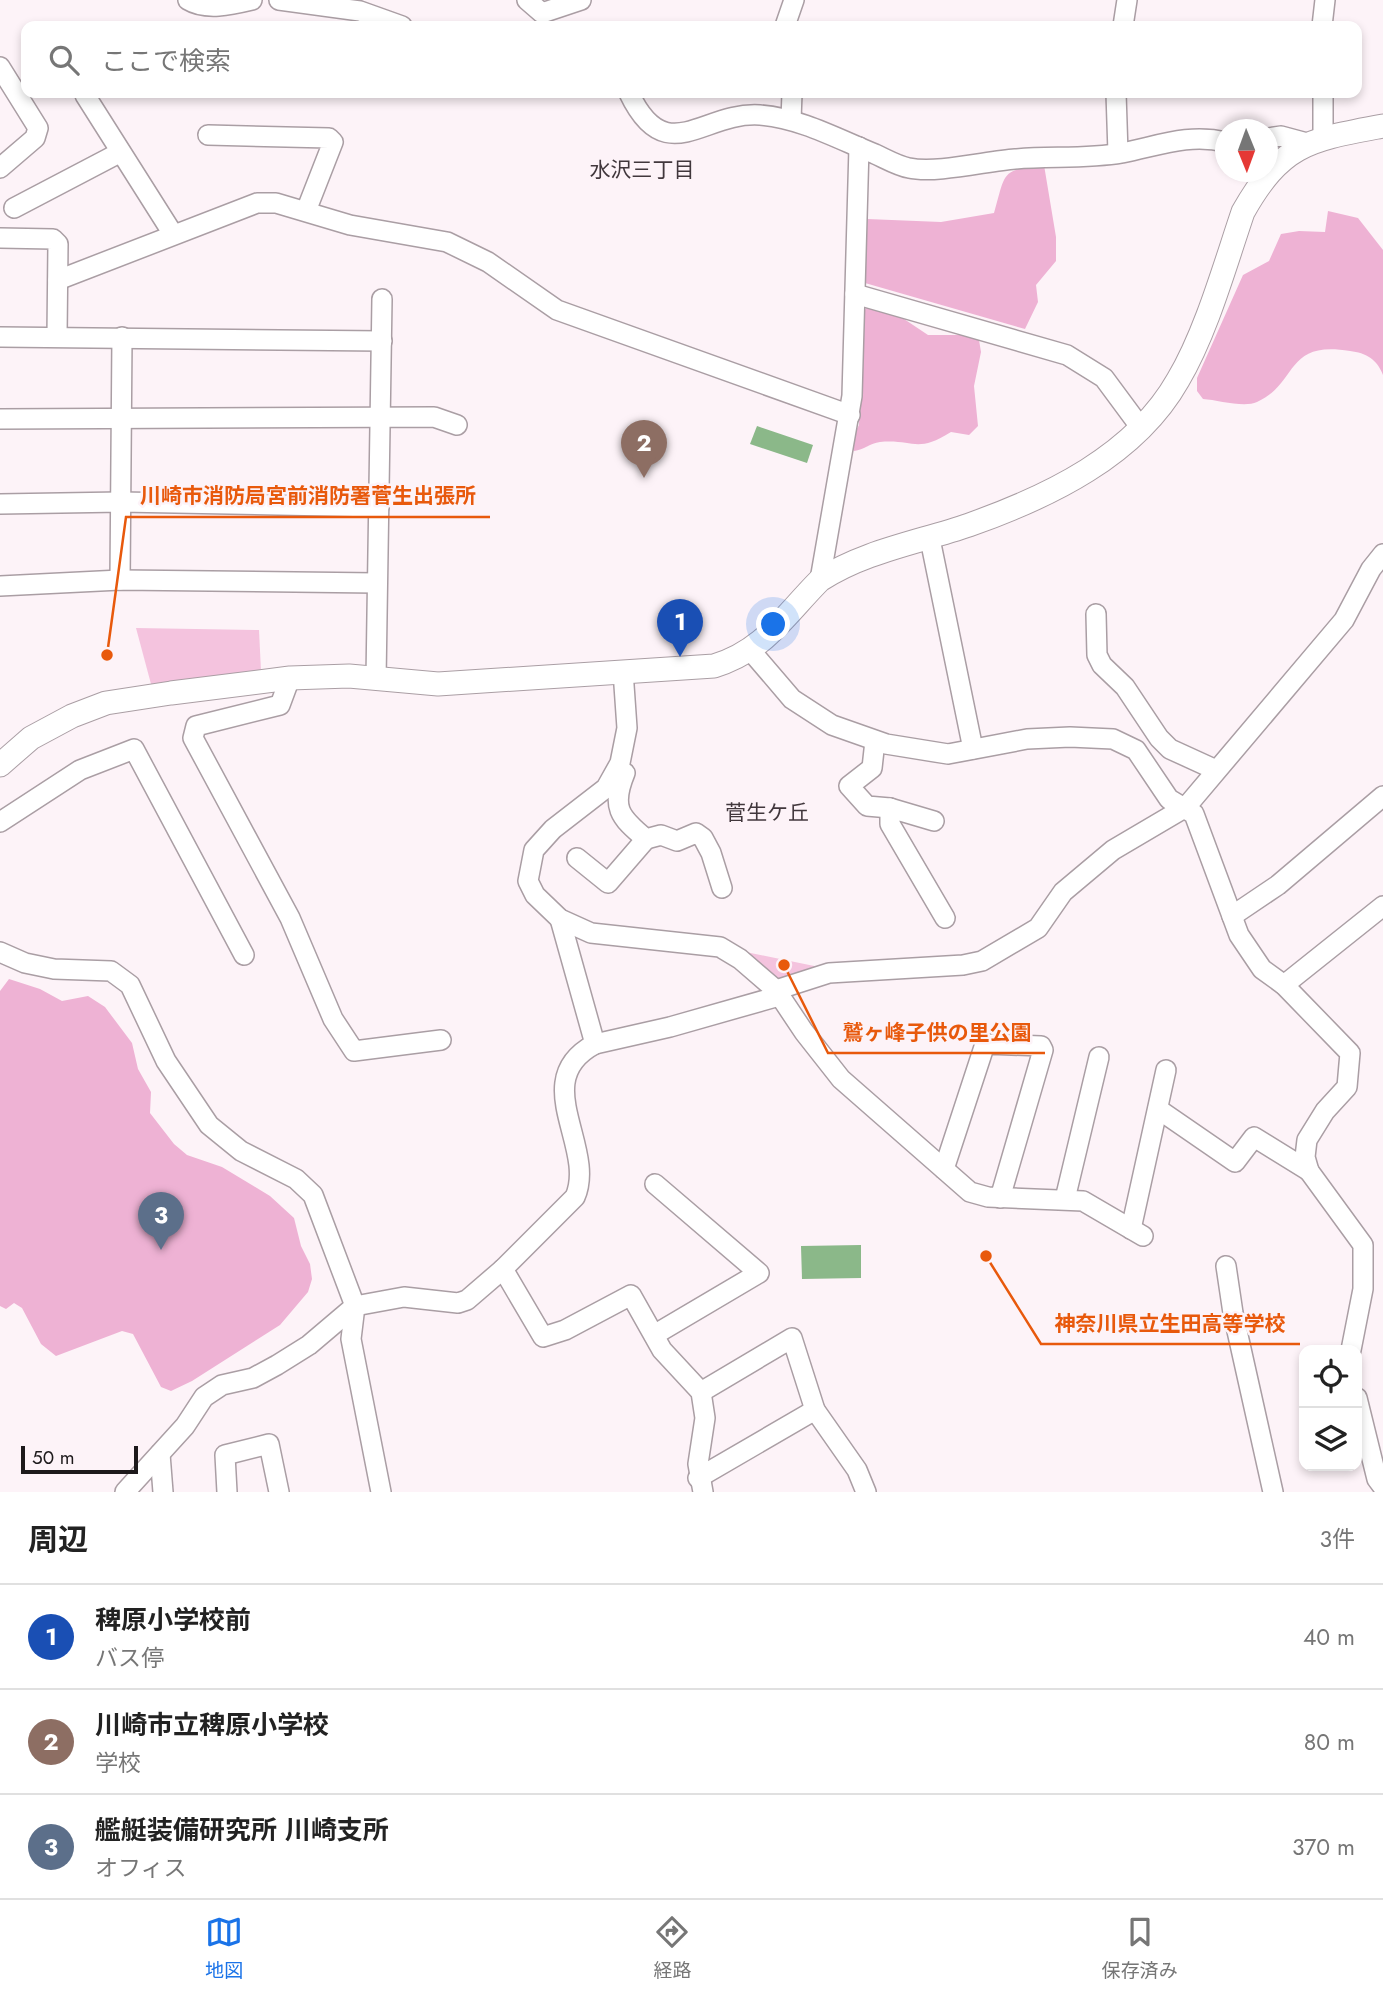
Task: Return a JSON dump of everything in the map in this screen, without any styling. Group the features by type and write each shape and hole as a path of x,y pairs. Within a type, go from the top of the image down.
{"street":[{"path":"187,0 197,6 232,5 252,0"},
{"path":"279,0 360,11 388,21"},
{"path":"527,0 542,13 580,0"},
{"path":"787,21 794,0"},
{"path":"1123,21 1127,0"},
{"path":"1323,21 1325,0"},
{"path":"0,67 38,128 35,138 0,168"},
{"path":"87,98 119,153 173,233"},
{"path":"632,98 644,120 656,130 675,134 708,128 737,114 791,120 909,168 925,169 1016,159 1118,153 1181,138 1215,139"},
{"path":"791,120 793,98"},
{"path":"1116,98 1118,153"},
{"path":"1315,140 1323,98"},
{"path":"0,765 31,738 53,724 106,703 290,678 349,676 438,684 714,666 751,651 820,580 859,559 930,539 990,517 1077,476 1127,443 1179,379 1243,212 1257,187 1290,152 1315,140 1383,126"},
{"path":"208,135 329,138 333,142 306,211"},
{"path":"1278,136 1315,140"},
{"path":"820,580 850,415 859,147"},
{"path":"27,238 7,204 119,153"},
{"path":"58,280 131,254 173,233 257,203 276,202 350,225 447,242 488,262 557,310 850,415"},
{"path":"0,238 53,239 58,244 57,336"},
{"path":"855,293 1068,355 1104,378 1141,428"},
{"path":"376,679 382,299"},
{"path":"0,337 382,341"},
{"path":"120,580 119,418 122,337"},
{"path":"0,419 434,417 457,425"},
{"path":"0,504 121,502 379,507"},
{"path":"930,539 973,749"},
{"path":"125,1492 185,1426 204,1397 222,1385 253,1378 277,1365 309,1345 355,1306 404,1297 458,1303 467,1300 503,1269 575,1197 581,1184 566,1111 565,1080 577,1054 595,1044 670,1027 778,993 829,973 963,965 982,961 1038,928 1063,892 1113,850 1186,807 1344,620 1371,569 1383,554"},
{"path":"0,586 120,580 376,583"},
{"path":"1096,614 1097,655 1102,666 1125,687 1159,738 1170,749 1216,769"},
{"path":"751,651 792,699 832,725 875,741 948,754 1027,739 1113,739 1136,750 1169,799 1194,814 1239,935 1262,969 1284,985 1350,1053 1347,1087 1325,1111 1307,1140 1305,1157 1309,1171 1363,1245 1363,1289 1352,1345"},
{"path":"623,671 627,728 626,745 620,763 606,789 554,829 531,858 528,881 535,895 560,919 591,933 720,947 778,993 841,1079 970,1192 1000,1198 1083,1201 1137,1232 1166,1070"},
{"path":"290,678 279,705 196,726 193,738 290,918 333,1019 354,1051 441,1040"},
{"path":"875,741 872,768 849,786 867,806 890,808 934,821"},
{"path":"0,821 80,770 134,749 244,955"},
{"path":"620,763 625,772 616,794 618,809 628,824 646,839"},
{"path":"1232,916 1278,885 1383,796"},
{"path":"890,808 890,824 945,918"},
{"path":"577,858 608,883 646,839 662,835 677,841 696,833 703,838 722,888"},
{"path":"1284,985 1383,906"},
{"path":"560,919 595,1044"},
{"path":"0,952 25,963 54,969 111,971 130,985 166,1061 209,1125 241,1150 296,1179 313,1195 355,1306 351,1339 381,1492"},
{"path":"944,1169 985,1044 1041,1046 1043,1050 1000,1198"},
{"path":"1065,1199 1100,1057"},
{"path":"1158,1109 1235,1162 1254,1137 1309,1171"},
{"path":"654,1335 759,1273 655,1184"},
{"path":"1226,1266 1233,1313 1273,1492"},
{"path":"503,1269 542,1337 565,1330 631,1295 662,1350 701,1392 705,1418 701,1485"},
{"path":"701,1392 792,1338 815,1410 857,1470 866,1492"},
{"path":"1359,1408 1377,1479 1383,1487"},
{"path":"701,1485 815,1410"},
{"path":"227,1492 225,1455 269,1444 279,1492"},
{"path":"160,1454 163,1492"}],"shaded area":[{"path":"1044,165 1056,237 1056,261 1036,285 1038,302 1025,329 865,283 867,219 941,222 994,213 1003,181 1007,176 1019,169"},
{"path":"1328,211 1358,218 1383,250 1383,375 1378,365 1366,355 1329,349 1303,357 1270,394 1252,404 1203,399 1197,391 1197,378 1243,275 1269,261 1281,234 1299,231 1325,232"},
{"path":"868,306 898,315 928,335 965,335 979,340 981,352 974,386 978,426 969,435 951,432 922,444 880,442 854,451 849,444 859,425 862,313"},
{"path":"757,426 813,445 807,463 750,444"},
{"path":"136,628 259,630 261,671 151,684"},
{"path":"736,950 824,968 781,983"},
{"path":"9,979 40,989 62,1001 88,996 105,1007 132,1043 138,1069 151,1092 150,1113 174,1144 187,1155 222,1167 270,1196 294,1218 301,1246 310,1264 312,1279 308,1292 280,1325 192,1381 171,1391 161,1387 133,1334 122,1331 56,1356 41,1344 22,1308 14,1303 6,1309 0,1306 0,991"},
{"path":"861,1245 861,1278 802,1279 801,1246"}],"place":[{"name":"川崎市立稗原小学校","path":"644,478"},
{"name":"川崎市消防局宮前消防署菅生出張所","path":"107,655"},
{"name":"稗原小学校前","path":"680,657"},
{"name":"鷲ヶ峰子供の里公園","path":"784,965"},
{"name":"艦艇装備研究所 川崎支所","path":"161,1250"},
{"name":"神奈川県立生田高等学校","path":"986,1256"}],"district":[{"name":"水沢三丁目","path":"642,170"},
{"name":"菅生ケ丘","path":"767,813"}]}
